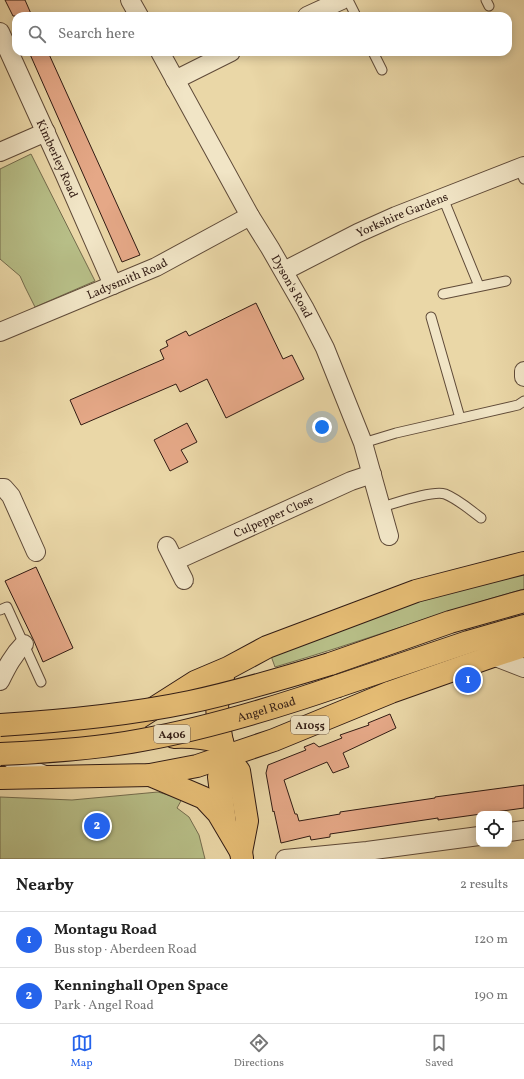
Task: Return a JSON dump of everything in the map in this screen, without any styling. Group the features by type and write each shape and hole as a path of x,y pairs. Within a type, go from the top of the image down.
{"main road":[{"path":"118,731 195,682 228,668 267,647 416,591 524,562"},
{"name":"Angel Road","path":"0,725 115,715 243,690 330,664 450,622 524,601"},
{"name":"Angel Road","path":"0,754 81,749 141,740 228,720 277,707 461,644 524,626"},
{"name":"A1055","path":"225,749 274,740 391,692 524,646"},
{"path":"228,668 220,685 217,712 225,749 239,771 248,821 242,856"},
{"path":"0,742 45,742 118,731 157,736 187,736 205,738 225,749"},
{"path":"0,778 150,775 197,766 225,749"},
{"path":"225,749 219,777 226,826"},
{"path":"150,775 204,798 218,812 242,856"}],"street":[{"path":"130,0 137,12"},
{"path":"316,12 341,0"},
{"name":"Kimberley Road","path":"0,32 46,132 113,285"},
{"name":"Dyson's Road","path":"162,56 250,216 306,309 325,348 363,443 390,536"},
{"path":"175,80 223,56"},
{"path":"0,152 46,132"},
{"name":"Yorkshire Gardens","path":"284,271 358,233 396,216 522,171"},
{"name":"Ladysmith Road","path":"0,332 156,267 250,216"},
{"path":"524,371 524,377"},
{"name":"Culpepper Close","path":"184,580 171,553 372,474"},
{"path":"0,488 4,488 11,496 36,552"},
{"path":"0,681 8,664 24,644"},
{"path":"493,656 524,668"},
{"path":"0,746 5,755 17,764 50,777"},
{"path":"512,832 524,830"},
{"path":"285,859 367,855 476,837"}],"lane":[{"path":"348,0 354,12"},
{"path":"375,56 382,70"},
{"path":"443,198 479,286"},
{"path":"443,294 506,281"},
{"path":"431,317 460,418"},
{"path":"363,443 396,433 518,405 524,401"},
{"path":"382,507 428,494 444,494 456,500 482,518"},
{"path":"0,610 7,607 41,682"}],"green space":[{"path":"31,154 95,281 35,307 20,276 0,259 0,169"},
{"path":"524,574 524,589 275,667 271,656 443,592"},
{"path":"158,792 182,799 177,808 189,817 199,835 205,859 0,859 0,797 72,800"}],"building":[{"path":"5,0 25,0 30,12 12,12 12,14"},
{"path":"31,56 50,56 140,255 122,262"},
{"path":"256,303 283,359 292,355 304,379 226,418 207,379 180,392 176,384 81,425 70,400 164,359 160,350 168,346 166,341 186,331 189,336"},
{"path":"187,423 197,442 181,450 188,462 170,471 154,440"},
{"path":"36,567 73,648 43,662 5,581"},
{"path":"390,714 396,728 343,753 349,767 333,773 327,762 284,780 295,814 297,814 299,821 340,814 340,812 524,785 524,808 502,811 476,811 476,815 438,820 438,818 330,834 330,837 311,840 310,836 281,843 274,811 273,812 266,773 268,765 306,750 304,747 314,743 319,747 342,738 340,735 369,725 368,723"}],"place":[{"name":"Montagu Road","path":"468,680"},
{"name":"Kenninghall Open Space","path":"97,826"}]}
